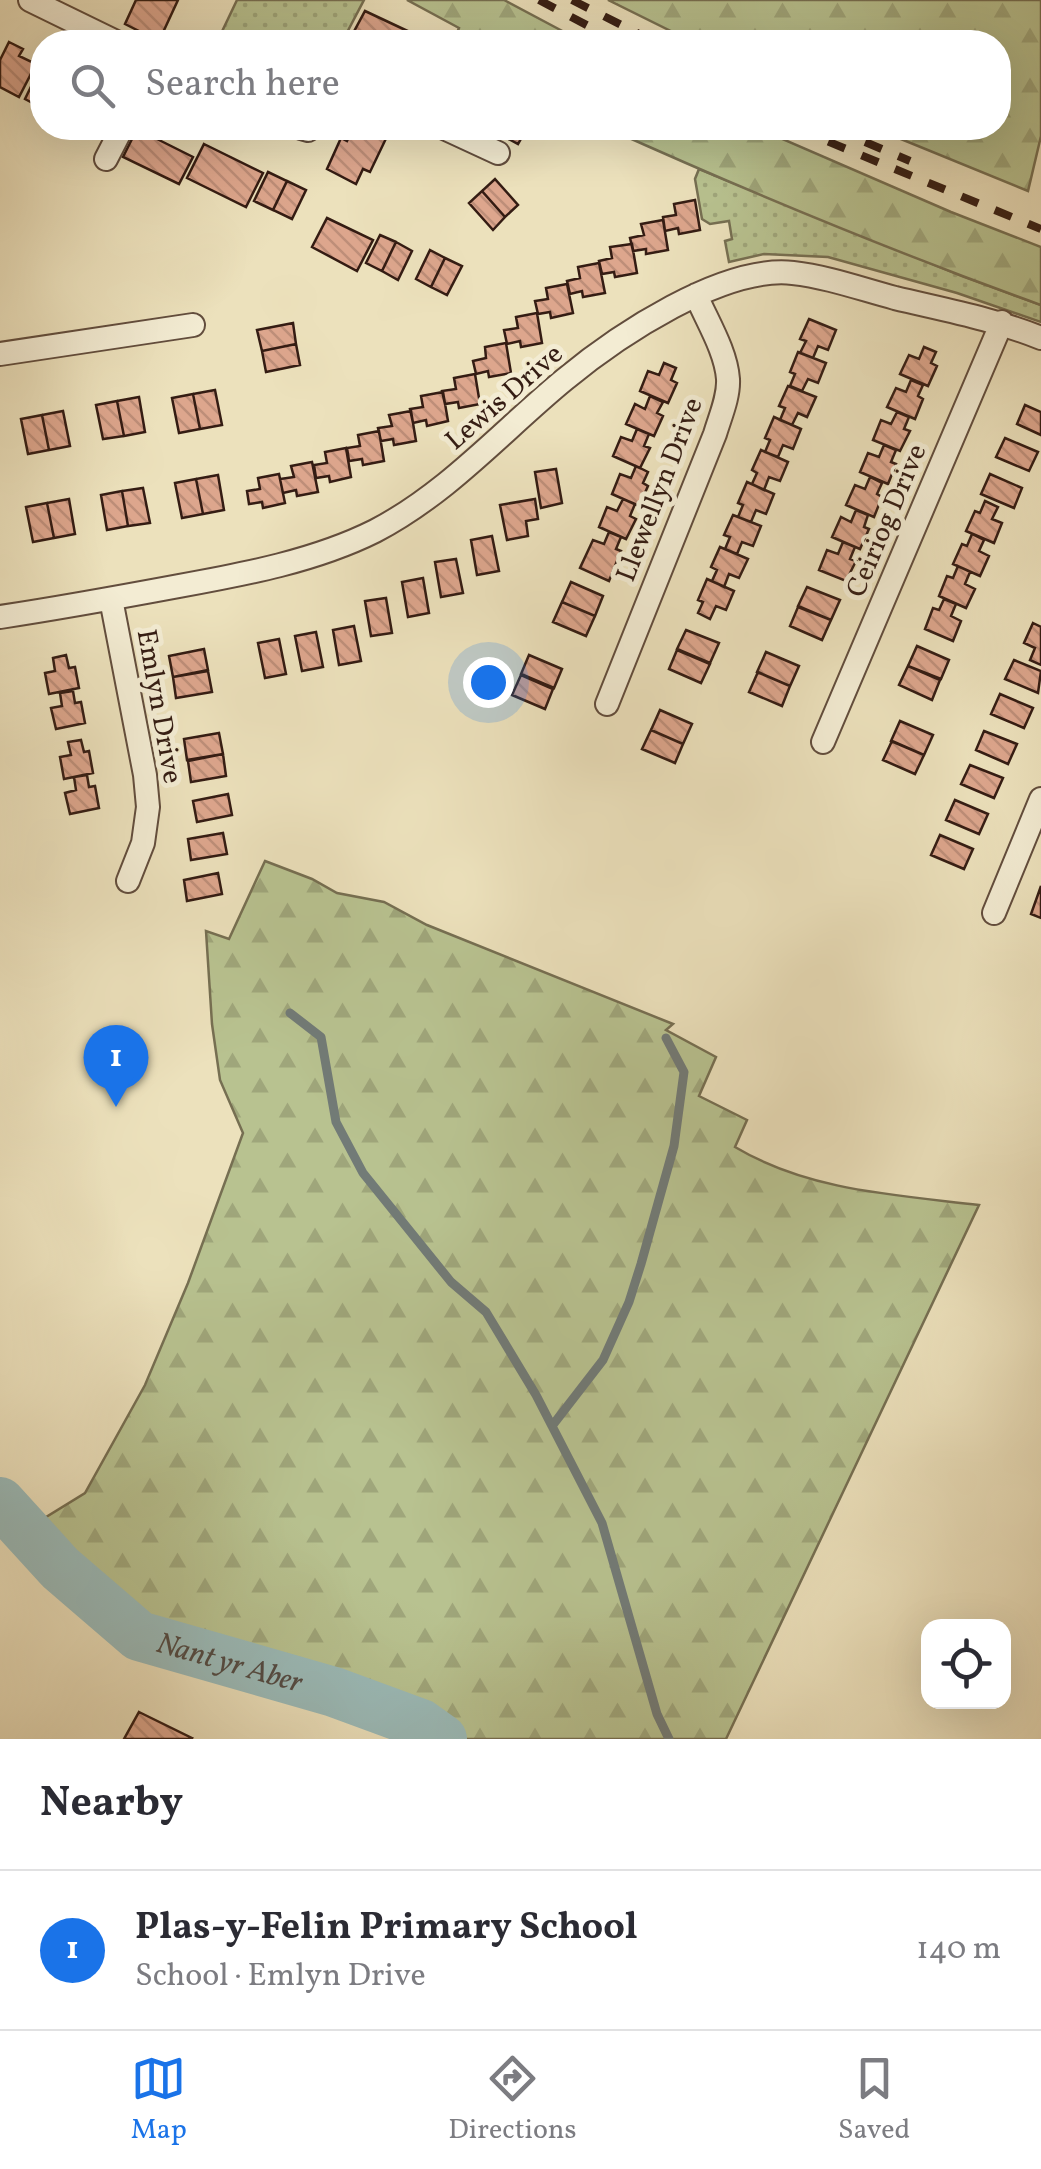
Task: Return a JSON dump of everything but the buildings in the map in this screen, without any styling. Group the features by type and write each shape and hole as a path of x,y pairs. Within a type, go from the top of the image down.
{"street":[{"path":"30,0 91,30"},
{"path":"106,159 116,140"},
{"path":"470,140 498,153"},
{"name":"Lewis Drive","path":"0,618 232,576 324,552 374,531 450,481 566,378 632,331 696,295 746,275 789,272 1002,322 1041,338"},
{"name":"Llewellyn Drive","path":"606,704 708,452 725,398 725,365 696,295"},
{"name":"Ceiriog Drive","path":"822,742 1002,322"},
{"path":"0,354 192,326"},
{"name":"Emlyn Drive","path":"111,599 148,808 143,843 128,880"},
{"path":"994,913 1035,829 1041,800"}],"green space":[{"path":"237,0 364,0 348,30 223,30"},
{"path":"407,0 504,0 560,30 458,30"},
{"path":"608,0 1041,0 1041,136 1028,191 903,140 1011,140 1011,30 669,30"},
{"path":"634,140 785,140 1041,247 1041,305 822,221"},
{"path":"699,169 1041,305 1041,322 957,293 828,257 764,254 729,262 725,241 732,239 729,221 710,224 702,219 695,179"},
{"path":"265,861 337,893 384,902 427,925 673,1024 666,1030 716,1057 699,1096 747,1120 735,1147 763,1162 854,1189 979,1205 726,1739 442,1739 421,1724 334,1692 139,1636 60,1568 25,1530 85,1493 145,1385 188,1283 243,1133 220,1080 206,931 229,939"}],"waterway":[{"path":"290,1013 321,1037 336,1122 363,1173 451,1282 486,1312 536,1395 602,1523 657,1714 669,1739"},
{"path":"552,1426 603,1360 641,1264 674,1146 684,1072 666,1038"},
{"name":"Nant yr Aber","path":"0,1502 60,1568 139,1636 334,1692 421,1724 442,1739"}],"railway":[{"path":"539,0 596,30"},
{"path":"572,0 631,30"},
{"path":"824,140 1041,229"},
{"path":"860,140 910,161"}],"place":[{"name":"Plas-y-Felin Primary School","path":"116,1107"}]}
